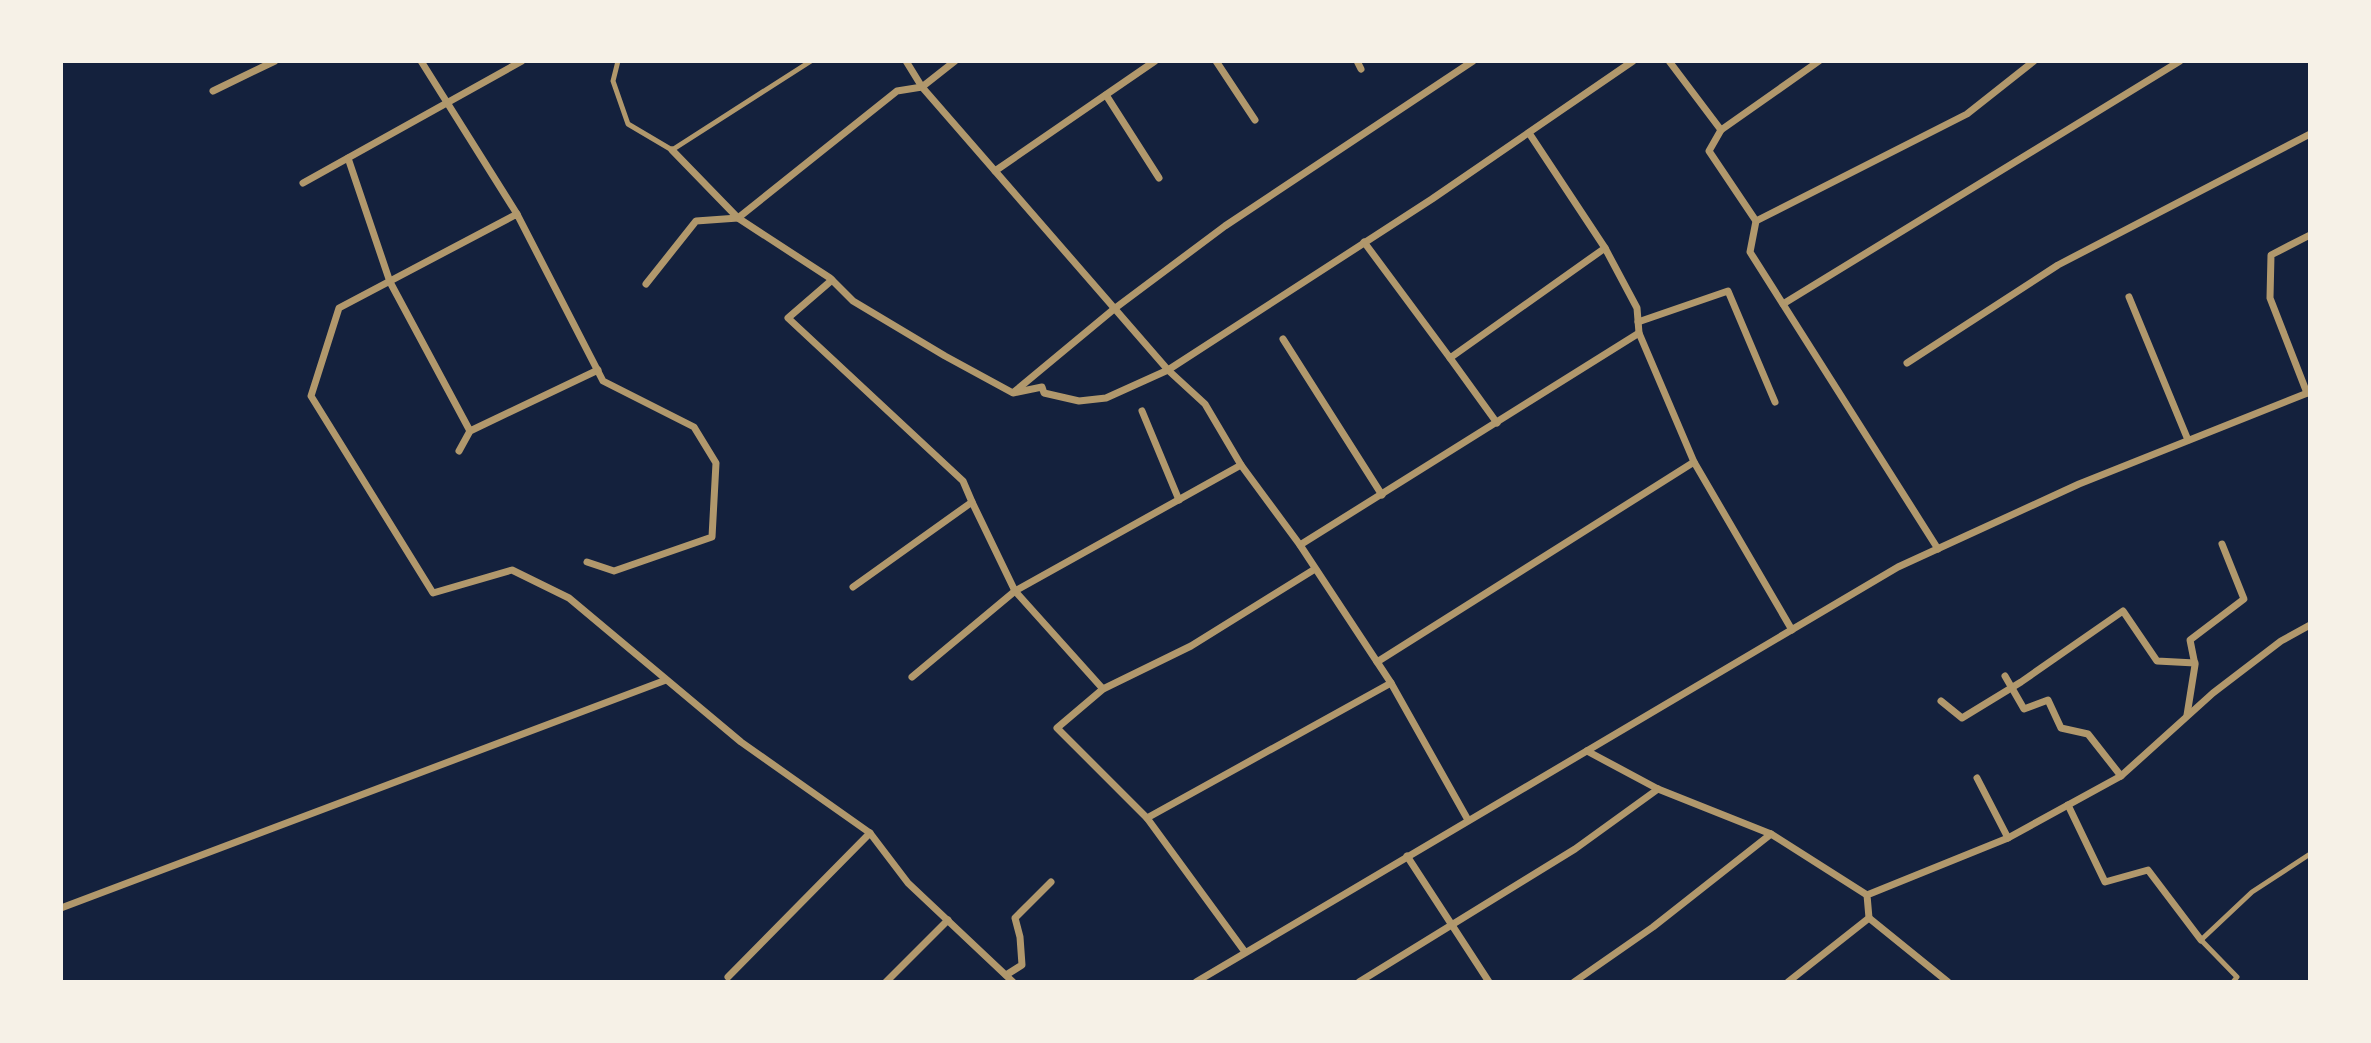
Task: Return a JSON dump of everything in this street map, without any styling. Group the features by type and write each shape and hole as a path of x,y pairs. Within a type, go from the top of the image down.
{"street":[{"path":"214,91 275,61"},
{"path":"421,61 517,214 603,381 694,427 716,463 712,537 614,571 587,562"},
{"path":"303,183 522,61"},
{"path":"906,61 922,87 1114,309 1168,370 1205,404 1241,465 1300,545 1391,683 1468,820"},
{"path":"646,284 696,221 738,218 897,91 922,87 955,61"},
{"path":"995,171 1155,61"},
{"path":"1216,61 1255,120"},
{"path":"1357,61 1361,69"},
{"path":"1013,393 1114,309 1225,226 1473,61"},
{"path":"672,150 738,218 832,280 853,301 1013,393 1042,387 1044,393 1079,401 1106,398 1168,370 1432,199 1633,61"},
{"path":"1819,61 1721,130 1709,151 1756,221 1750,252 1938,549"},
{"path":"1756,221 1966,114 2034,61"},
{"path":"1783,304 2180,61"},
{"path":"1674,63 1721,130"},
{"path":"1107,95 1158,178"},
{"path":"1529,133 1605,248 1637,308 1639,333 1694,462 1792,630"},
{"path":"1907,363 2058,265 2310,134"},
{"path":"348,158 390,282 470,431"},
{"path":"517,214 339,309 311,396 433,593 512,570 569,598 741,742 870,833 908,883 1013,982"},
{"path":"1195,982 1898,567 2079,484 2308,392 2270,298 2271,255 2310,235"},
{"path":"1364,242 1497,423"},
{"path":"1450,358 1605,248"},
{"path":"832,280 788,318 963,481 1016,591 1103,689"},
{"path":"1638,322 1728,290 1775,402"},
{"path":"2129,297 2188,440"},
{"path":"1300,545 1639,333"},
{"path":"1283,339 1382,495"},
{"path":"459,451 470,431 598,370"},
{"path":"1142,411 1179,500"},
{"path":"1377,662 1694,462"},
{"path":"912,677 1016,591 1241,465"},
{"path":"853,587 972,502"},
{"path":"2187,716 2194,663 2190,640 2245,599 2222,544"},
{"path":"1245,953 1147,818 1057,728 1103,689 1191,646 1315,569"},
{"path":"1941,701 1962,718 2011,688 2123,611 2157,661 2194,663"},
{"path":"1867,895 2008,838 2121,776 2213,693 2281,641 2310,625"},
{"path":"2005,676 2024,709 2048,700 2061,728 2088,734 2121,776"},
{"path":"61,908 666,680"},
{"path":"1147,818 1391,683"},
{"path":"1587,751 1658,789 1771,834 1867,895"},
{"path":"1978,778 2008,838"},
{"path":"1359,982 1575,849 1658,789"},
{"path":"2068,805 2105,882 2148,870 2201,940"},
{"path":"727,976 870,833"},
{"path":"1574,982 1653,927 1771,834"},
{"path":"1407,856 1489,982"},
{"path":"1006,975 1022,965 1020,937 1015,918 1051,882"},
{"path":"1867,895 1868,918 1948,982"},
{"path":"1788,982 1868,918"},
{"path":"886,982 948,920"}],"lane":[{"path":"618,61 613,81 628,124 672,150 811,61"},
{"path":"2233,982 2237,977 2201,940 2252,892 2310,854"}]}
